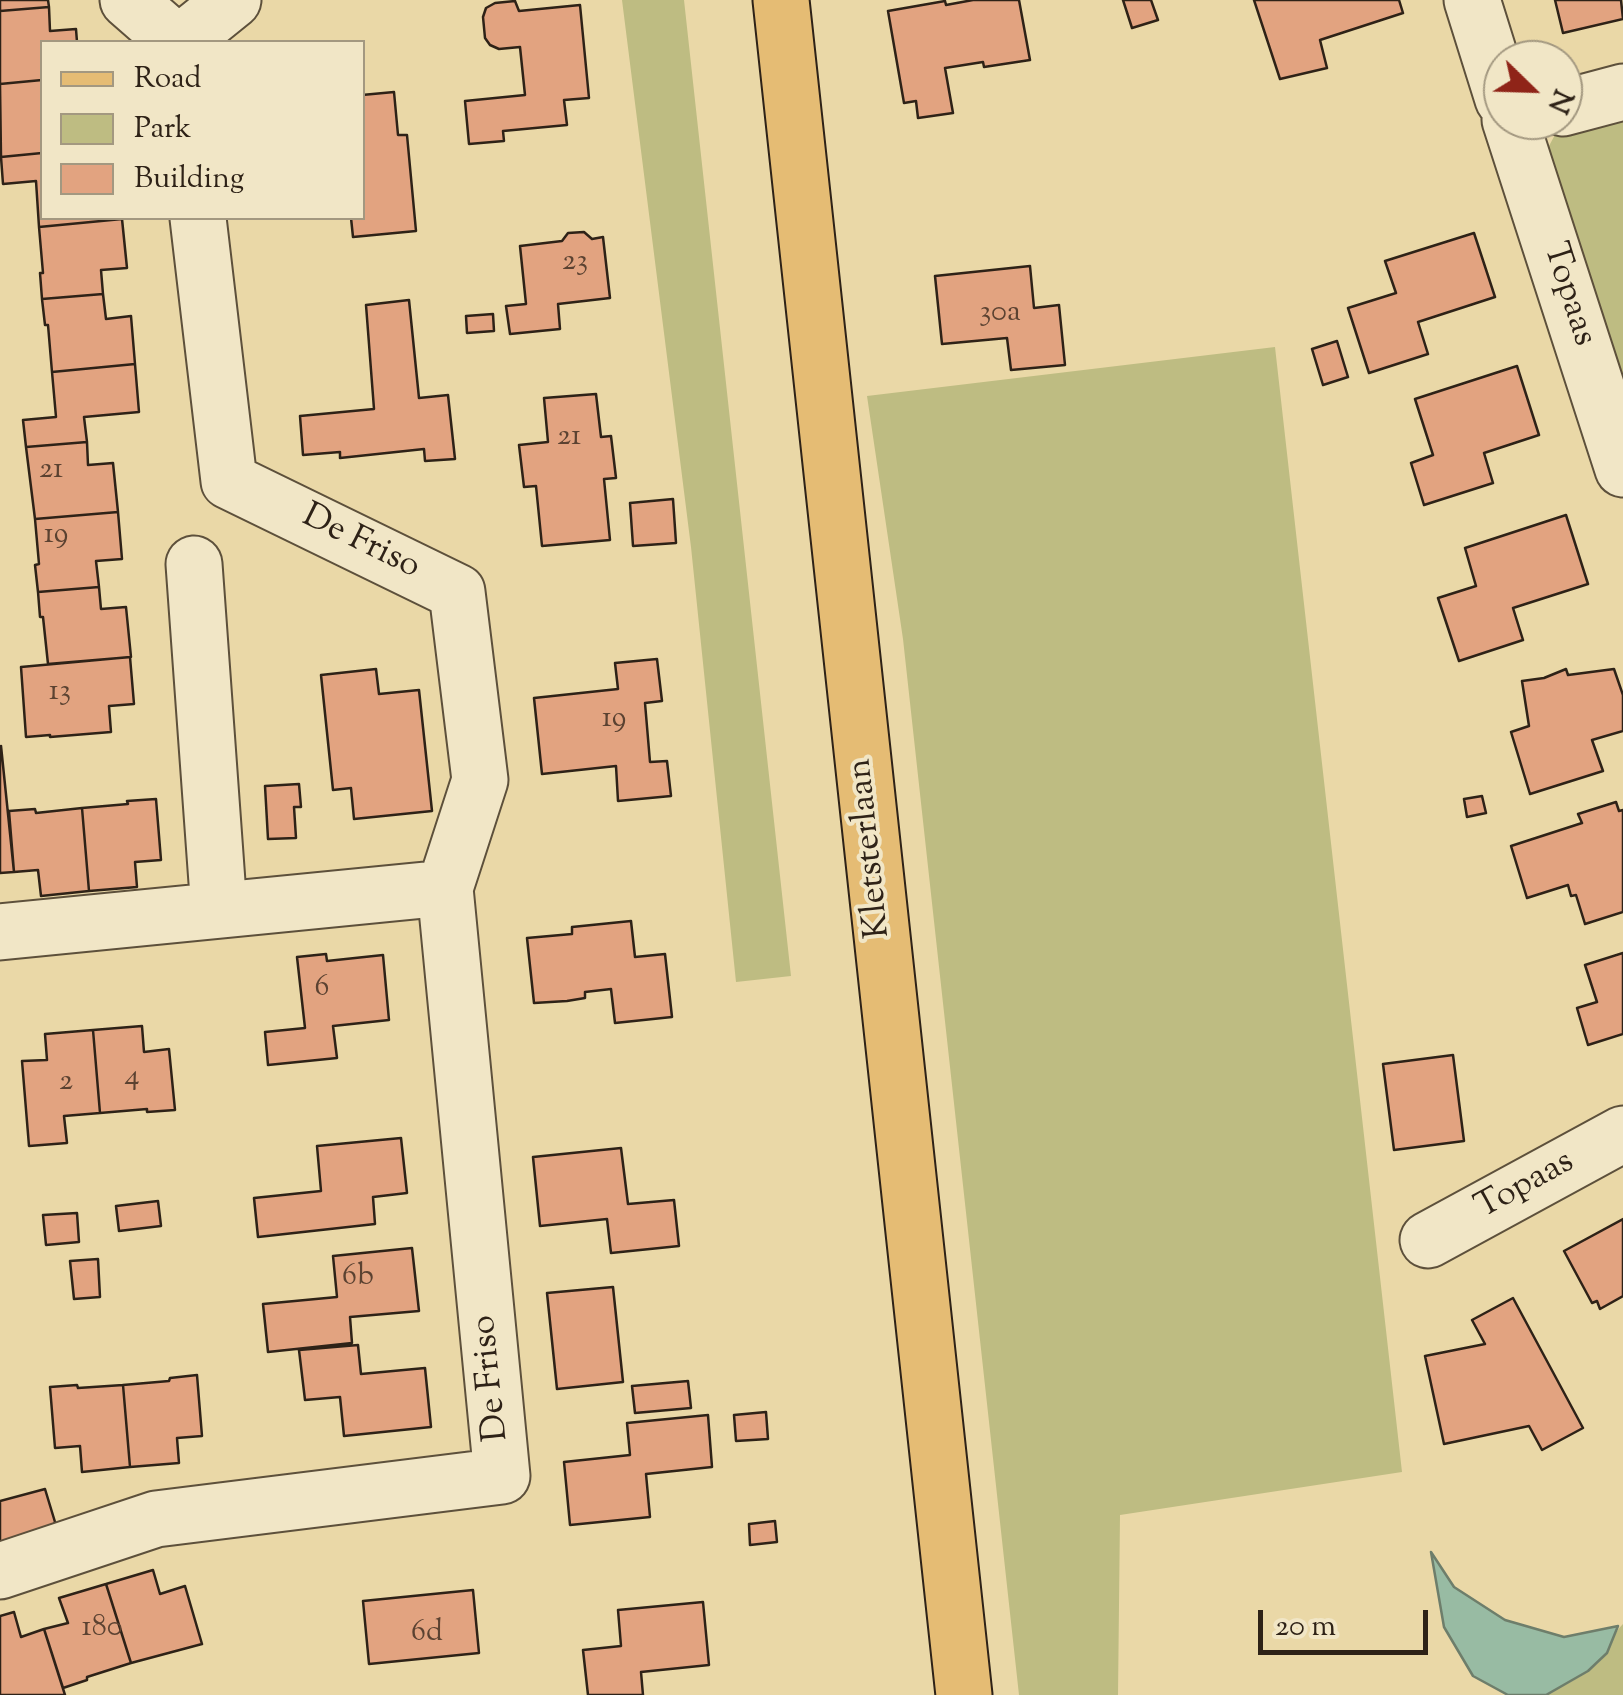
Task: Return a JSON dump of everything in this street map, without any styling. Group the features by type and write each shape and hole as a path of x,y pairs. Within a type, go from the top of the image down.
{"main road":[{"name":"Kletsterlaan","path":"781,0 964,1695"}],"street":[{"path":"128,0 176,40"},
{"path":"181,40 233,0"},
{"name":"Topaas","path":"1472,0 1485,40"},
{"path":"1583,103 1623,92"},
{"name":"Topaas","path":"1518,140 1623,469"},
{"name":"De Friso","path":"0,1571 156,1519 502,1476 445,888 480,780 457,592 229,481 198,220"},
{"path":"194,564 219,910"},
{"path":"0,932 445,888"},
{"name":"Topaas","path":"1428,1240 1623,1134"}],"green space":[{"path":"622,0 684,0 791,976 736,982 691,547"},
{"path":"1623,108 1623,390 1548,163 1552,140 1583,140 1583,122"},
{"path":"1275,347 1402,1472 1120,1515 1118,1695 1019,1695 903,639 867,396"},
{"path":"1623,1624 1623,1695 1546,1695 1595,1666"}],"shaded area":[{"path":"1431,1552 1454,1587 1505,1620 1564,1637 1618,1626 1607,1653 1588,1671 1546,1695 1508,1695 1473,1676 1444,1627"}],"building":[{"path":"0,0 48,0 49,7 0,11"},
{"path":"973,0 1019,0 1030,60 945,68 953,113 918,118 916,101 904,103 888,11"},
{"path":"1123,0 1151,0 1158,20 1132,28"},
{"path":"1254,0 1399,0 1403,13 1320,40 1327,68 1280,79"},
{"path":"1555,0 1621,0 1623,19 1563,33"},
{"path":"515,1 519,11 580,5 589,98 564,100 567,125 503,131 504,141 469,144 465,101 525,95 520,47 499,49 485,38 486,8"},
{"path":"49,7 50,31 76,29 77,40 40,40 40,80 0,84 0,11"},
{"path":"40,80 40,153 1,157 0,84"},
{"path":"394,92 398,135 407,135 416,231 353,237 351,220 365,220 365,95"},
{"path":"40,153 40,220 112,220 39,227 36,181 3,184 1,157"},
{"path":"122,220 127,268 101,270 103,294 42,299 39,227"},
{"path":"584,232 592,239 603,237 610,298 558,304 560,329 510,334 506,306 526,304 520,246 562,241 568,233"},
{"path":"1474,233 1495,297 1418,322 1428,354 1369,373 1348,308 1396,293 1385,261"},
{"path":"1030,266 1034,308 1059,305 1065,365 1011,370 1007,338 942,344 935,276"},
{"path":"103,294 106,319 131,316 135,364 52,372 42,299"},
{"path":"409,300 419,398 448,395 455,459 425,461 424,449 340,458 340,452 303,455 300,416 374,409 366,305"},
{"path":"493,314 494,331 467,333 466,316"},
{"path":"1337,341 1348,377 1323,385 1312,349"},
{"path":"135,364 139,412 84,417 87,442 26,447 23,420 56,417 52,372"},
{"path":"1517,366 1539,435 1484,453 1493,483 1424,505 1411,463 1433,455 1415,399"},
{"path":"596,394 601,437 611,436 616,478 604,479 610,540 542,546 536,486 524,487 519,445 548,442 544,398"},
{"path":"87,442 88,465 113,463 118,512 35,519 26,447"},
{"path":"673,499 676,543 633,546 630,503"},
{"path":"118,512 122,559 96,561 99,587 38,592 35,519"},
{"path":"1566,515 1588,584 1513,608 1523,640 1459,661 1438,598 1476,586 1465,548"},
{"path":"99,587 101,609 126,607 131,657 48,664 38,592"},
{"path":"130,657 134,704 109,706 111,732 26,737 21,667"},
{"path":"657,659 662,701 645,703 650,762 667,761 671,796 618,801 616,766 542,774 534,698 618,689 615,663"},
{"path":"376,669 379,694 419,690 432,811 354,819 351,788 333,790 321,675"},
{"path":"1566,669 1568,675 1614,669 1623,695 1623,731 1592,740 1603,771 1530,794 1511,732 1529,726 1522,681"},
{"path":"0,747 14,872 0,873"},
{"path":"299,784 301,807 294,807 296,838 268,839 265,786"},
{"path":"1482,796 1486,813 1467,817 1464,799"},
{"path":"156,799 161,860 135,862 137,887 89,891 82,808"},
{"path":"1616,802 1619,811 1623,810 1623,912 1585,924 1576,895 1571,896 1568,885 1527,898 1511,846 1582,823 1578,814"},
{"path":"82,808 89,891 41,896 38,870 14,872 9,811 35,809 36,813"},
{"path":"631,921 635,957 665,954 672,1017 615,1023 611,989 585,992 585,998 534,1003 527,938 572,934 572,927"},
{"path":"1623,953 1623,1034 1588,1045 1577,1008 1597,1002 1585,965"},
{"path":"326,954 327,961 383,955 389,1020 333,1026 337,1058 268,1065 265,1032 305,1028 297,957"},
{"path":"142,1026 144,1052 169,1049 175,1110 100,1113 93,1030"},
{"path":"93,1030 100,1113 64,1116 67,1143 29,1146 22,1061 47,1060 45,1034"},
{"path":"1453,1055 1464,1141 1394,1150 1383,1064"},
{"path":"401,1138 407,1193 373,1197 375,1224 258,1237 254,1198 321,1191 317,1146"},
{"path":"621,1148 628,1204 674,1200 679,1246 611,1253 607,1219 540,1226 533,1157"},
{"path":"158,1201 161,1226 119,1231 116,1206"},
{"path":"77,1213 79,1242 46,1245 43,1215"},
{"path":"1623,1219 1623,1296 1600,1309 1597,1301 1592,1303 1564,1251"},
{"path":"412,1248 419,1311 350,1317 352,1343 268,1352 263,1304 337,1297 333,1256"},
{"path":"98,1259 100,1297 74,1299 70,1261"},
{"path":"613,1287 623,1382 557,1389 547,1293"},
{"path":"1513,1298 1583,1428 1542,1450 1529,1426 1444,1444 1425,1356 1485,1344 1472,1320"},
{"path":"358,1345 361,1374 425,1368 431,1427 344,1436 340,1397 305,1400 299,1350"},
{"path":"197,1375 202,1436 177,1438 179,1463 130,1467 123,1385"},
{"path":"688,1381 691,1408 635,1413 632,1386"},
{"path":"123,1385 130,1467 82,1472 80,1446 55,1448 50,1387"},
{"path":"766,1412 768,1439 736,1441 734,1415"},
{"path":"708,1415 712,1467 646,1474 650,1517 570,1525 564,1462 630,1455 627,1423"},
{"path":"45,1489 55,1522 49,1534 0,1550 0,1501"},
{"path":"775,1521 777,1542 750,1545 749,1524"},
{"path":"153,1570 160,1594 185,1586 202,1644 131,1663 106,1584"},
{"path":"106,1584 131,1663 63,1688 44,1629 68,1623 59,1598"},
{"path":"473,1590 479,1653 369,1664 363,1601"},
{"path":"703,1602 709,1665 641,1672 643,1695 588,1695 583,1650 621,1646 618,1610"},
{"path":"14,1612 21,1637 44,1629 65,1695 0,1695 0,1616"}]}
